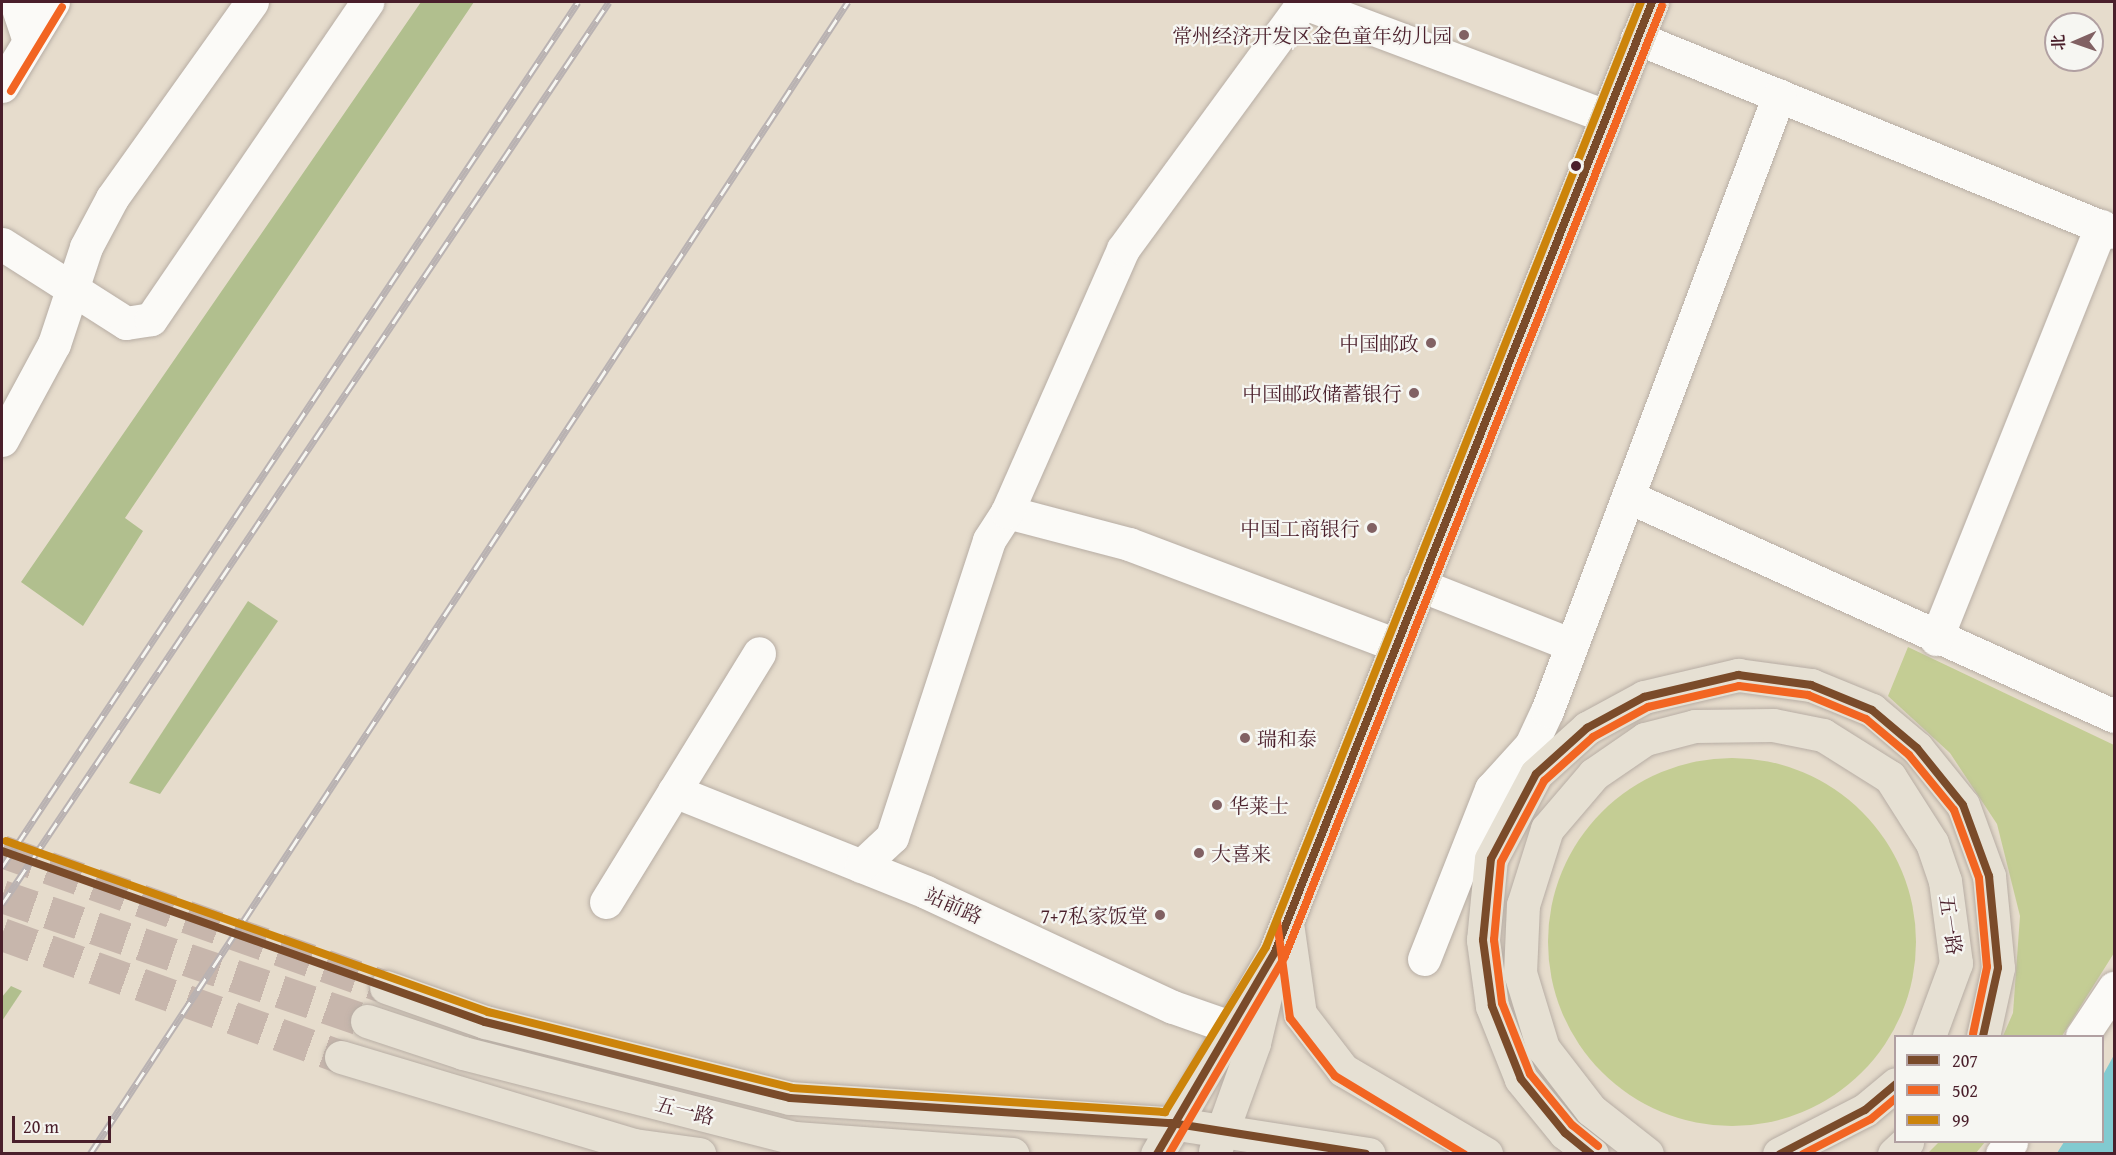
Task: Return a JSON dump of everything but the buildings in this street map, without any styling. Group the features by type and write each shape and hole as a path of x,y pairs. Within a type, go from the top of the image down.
{"main road":[{"path":"1219,1143 1254,1043 1275,951 1652,2"},
{"path":"1592,1154 1565,1133 1521,1079 1492,1006 1483,940 1491,859 1536,774 1587,728 1644,697 1738,675 1812,685 1872,710 1917,748 1963,805 1989,876 1998,969 1983,1035"},
{"name":"五一路","path":"1647,1154 1591,1110 1543,1048 1520,972 1523,905 1548,829 1594,774 1645,739 1695,726 1773,725 1823,735 1890,777 1932,843 1945,881 1956,963 1929,1035"},
{"path":"1287,920 1300,1014 1343,1070 1486,1154"},
{"path":"1156,1154 1171,1123 1275,951"},
{"name":"五一路","path":"386,987 485,1022 790,1098 1171,1123 1219,1143 1369,1154"},
{"name":"五一路","path":"367,1021 463,1053 795,1138 1012,1154"},
{"path":"341,1057 634,1145 699,1154"},
{"path":"1779,1154 1865,1110 1894,1086"},
{"path":"1894,1154 1906,1143"}],"street":[{"path":"16,2 29,41"},
{"path":"2,86 53,2"},
{"path":"2,440 54,344 69,290 112,198 252,2"},
{"path":"2,244 69,290 126,323 151,319 367,2"},
{"path":"861,866 892,837 989,540 1007,512 1123,249 1303,2 1606,116"},
{"path":"1637,38 2108,229 1936,639"},
{"path":"1424,959 1491,789 1531,746 1629,497 1779,95"},
{"path":"1629,497 1936,639 2115,716"},
{"path":"1007,512 1129,544 1396,645"},
{"path":"1420,585 1572,645"},
{"path":"606,902 759,653"},
{"name":"站前路","path":"674,791 861,866 1230,1027"},
{"path":"2083,1035 2115,987"}],"green space":[{"path":"421,2 474,2 125,518 143,531 83,626 21,582"},
{"path":"248,601 278,621 160,794 129,783"},
{"path":"1908,647 2114,745 2114,953 2063,1035 2003,1035 2013,1013 2020,916 1997,824 1950,753 1888,696"},
{"path":"1732,758 1768,762 1802,772 1834,789 1862,812 1885,840 1902,872 1912,906 1916,942 1912,978 1902,1012 1885,1044 1862,1072 1834,1095 1802,1112 1768,1122 1732,1126 1696,1122 1662,1112 1630,1095 1602,1072 1579,1044 1562,1012 1552,978 1548,942 1552,906 1562,872 1579,840 1602,812 1630,789 1662,772 1696,762"},
{"path":"11,986 22,991 2,1021 2,997"},
{"path":"1938,1143 1984,1143 1976,1153 1928,1153"}],"water":[{"path":"2114,1055 2114,1153 2057,1153 2063,1143 2104,1143 2104,1073"}],"tunnel":[{"path":"2,851 386,987"},
{"path":"2,896 367,1021"},
{"path":"2,934 341,1057"}],"railway":[{"path":"2,867 578,2"},
{"path":"2,904 609,2"},
{"path":"90,1154 848,2"}],"transit line":[{"name":"99","path":"6,841 488,1012 792,1088 1165,1112 1266,947 1641,2"},
{"name":"207","path":"1157,1154 1275,952 1652,2"},
{"name":"502","path":"1169,1154 1285,956 1662,6"},
{"name":"502","path":"11,91 62,7"},
{"name":"207","path":"1591,1154 1565,1133 1521,1079 1492,1006 1483,940 1491,859 1536,774 1587,728 1644,697 1738,675 1811,685 1872,710 1917,748 1963,805 1989,876 1998,968 1983,1035"},
{"name":"502","path":"1598,1146 1572,1125 1530,1074 1502,1003 1494,940 1501,862 1544,781 1593,737 1648,707 1739,686 1808,695 1866,719 1909,755 1954,810 1979,878 1987,967 1973,1034"},
{"name":"207","path":"2,851 485,1022 790,1098 1171,1123 1366,1154"},
{"name":"502","path":"1277,921 1290,1018 1335,1076 1464,1154"},
{"name":"207","path":"1780,1154 1865,1110 1894,1086"},
{"name":"502","path":"1803,1154 1871,1119 1894,1100"}],"place":[{"name":"常州经济开发区金色童年幼儿园","path":"1464,35"},
{"name":"中国邮政","path":"1431,343"},
{"name":"中国邮政储蓄银行","path":"1414,393"},
{"name":"中国工商银行","path":"1372,528"},
{"name":"瑞和泰","path":"1245,738"},
{"name":"华莱士","path":"1217,805"},
{"name":"大喜来","path":"1199,853"},
{"name":"7+7私家饭堂","path":"1160,915"}]}
